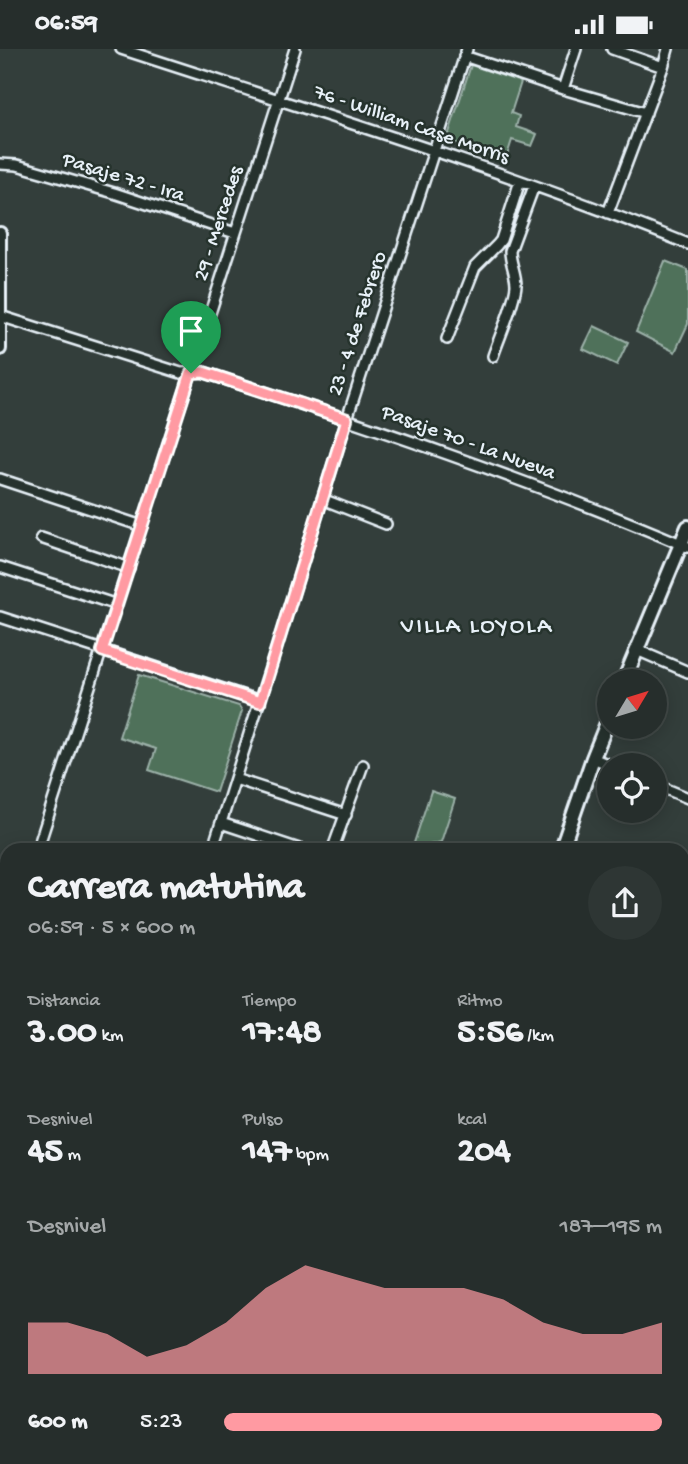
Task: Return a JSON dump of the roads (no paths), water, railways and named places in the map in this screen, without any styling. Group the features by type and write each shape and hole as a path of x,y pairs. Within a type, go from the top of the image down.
{"main road":[{"path":"629,669 684,546 688,527"},
{"path":"564,843 601,739"}],"street":[{"name":"76 - William Case Morris","path":"122,49 520,181 688,244"},
{"name":"29 - Mercedes","path":"40,843 295,49"},
{"path":"563,89 576,49"},
{"path":"612,49 663,67"},
{"path":"608,213 668,49"},
{"path":"466,52 563,89 646,113"},
{"name":"23 - 4 de Febrero","path":"215,843 347,419 466,52"},
{"name":"Pasaje 72 - Ira","path":"0,164 17,165 114,193 235,233"},
{"path":"447,339 475,267 500,240 520,181"},
{"path":"493,356 515,294 515,274 510,251 534,186"},
{"path":"0,233 0,349"},
{"name":"Pasaje 70 - La Nueva","path":"1,316 181,373 203,372 347,419 513,478 684,546"},
{"path":"0,479 142,526"},
{"path":"322,499 386,524"},
{"path":"41,538 130,568"},
{"path":"0,568 117,605"},
{"path":"0,617 260,702"},
{"path":"637,650 688,672"},
{"path":"593,758 597,760"},
{"path":"336,843 363,765"},
{"path":"235,779 346,814"},
{"path":"667,790 688,799"},
{"path":"221,823 281,843"}],"district":[{"name":"VILLA LOYOLA","path":"477,627"}]}
